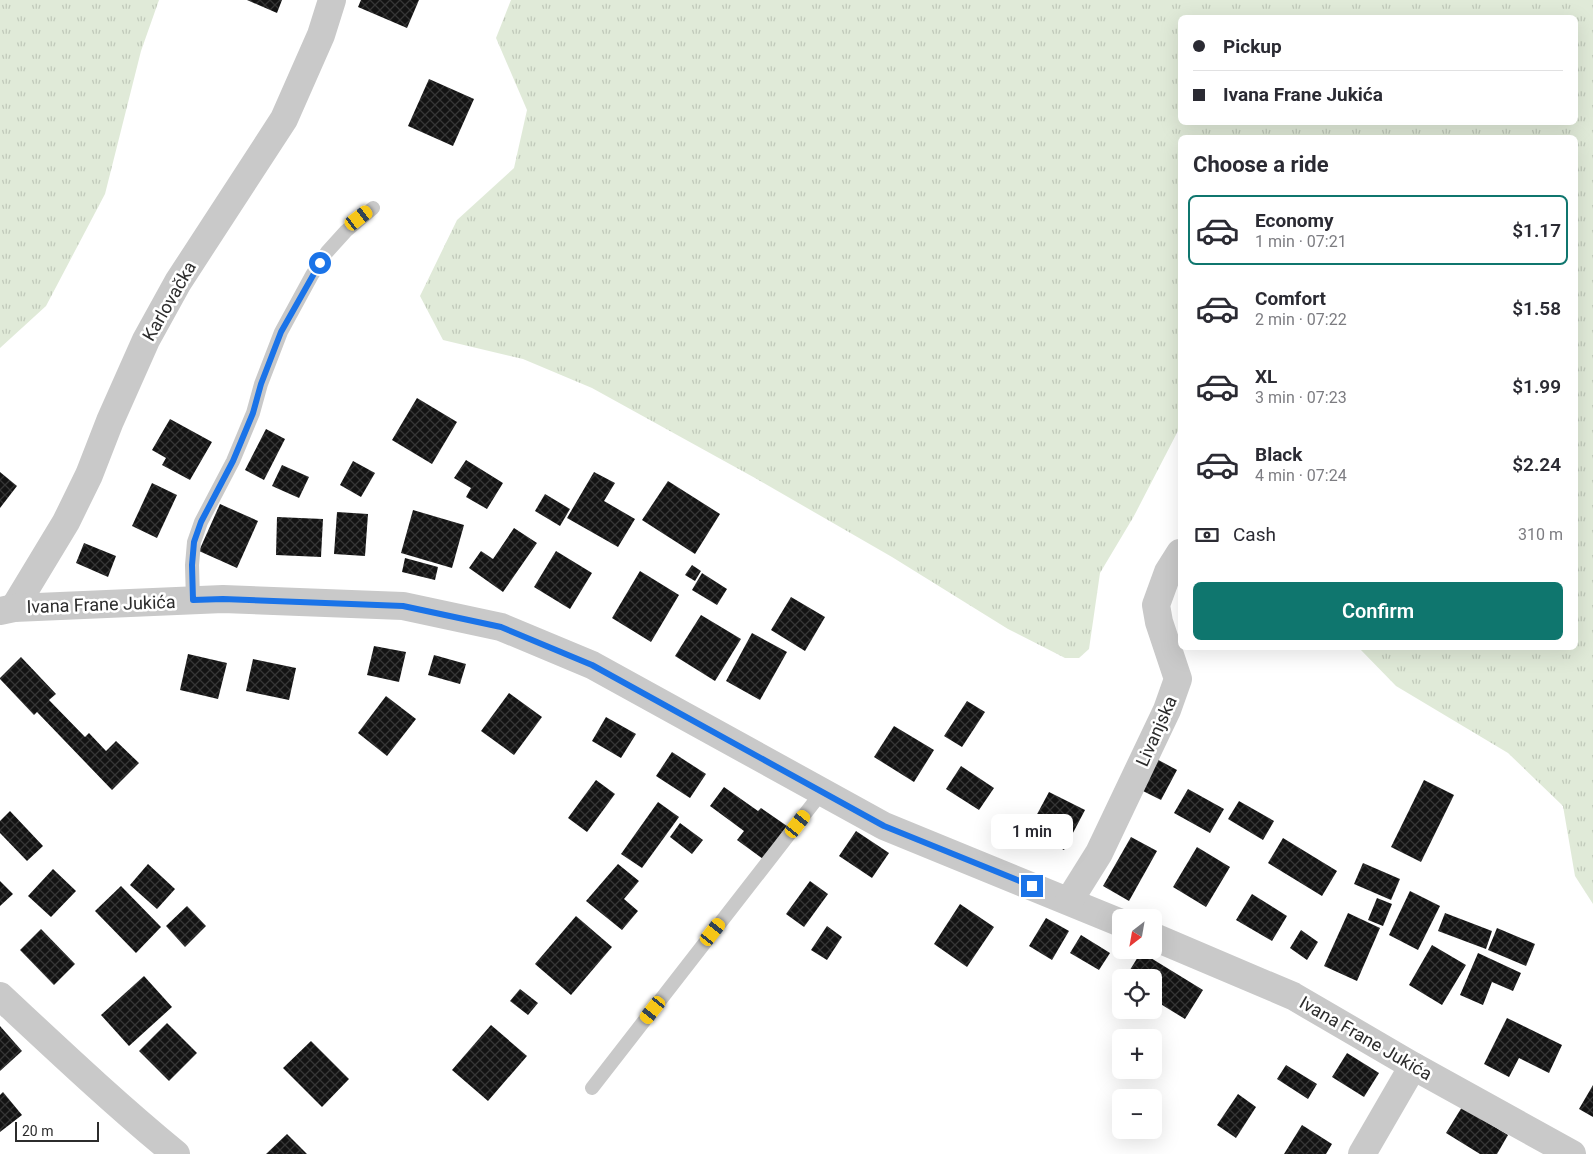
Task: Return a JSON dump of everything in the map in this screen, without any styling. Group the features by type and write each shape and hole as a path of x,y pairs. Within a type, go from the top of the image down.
{"street":[{"name":"Karlovačka","path":"7,610 66,522 89,475 146,340 178,282 284,119 321,35 332,0"},
{"name":"Livanjska","path":"1069,900 1099,853 1167,710 1178,679 1159,622 1156,606 1168,572 1178,556"},
{"name":"Ivana Frane Jukića","path":"7,610 223,599 403,606 501,627 592,665 884,826 1112,919"},
{"name":"Ivana Frane Jukića","path":"1162,940 1293,996 1572,1154"},
{"path":"0,996 128,1115 176,1154"},
{"path":"1362,1154 1414,1066"}],"lane":[{"path":"193,600 194,550 201,522 236,453 253,413 261,384 281,332 312,275 327,252 346,231 373,208"},
{"path":"592,1088 822,792"}],"green space":[{"path":"0,0 159,0 141,51 105,194 46,306 0,348"},
{"path":"511,0 1593,0 1593,904 1575,876 1563,806 1508,753 1396,686 1361,650 1578,650 1578,135 1178,135 1178,431 1134,516 1100,573 1089,649 1079,658 1065,658 1008,629 892,557 755,478 592,388 523,359 443,340 420,296 457,220 514,168 527,110 496,38"}],"building":[{"path":"247,0 282,0 277,13"},
{"path":"361,0 419,0 407,28 358,7"},
{"path":"429,79 474,99 453,146 408,126"},
{"path":"417,398 457,422 432,464 392,440"},
{"path":"170,419 212,442 190,480 162,465 166,458 152,450"},
{"path":"266,429 285,439 264,480 245,470"},
{"path":"466,460 503,483 487,509 466,497 471,488 454,478"},
{"path":"353,461 375,473 361,497 340,485"},
{"path":"282,465 309,477 299,498 272,486"},
{"path":"0,472 17,486 0,508"},
{"path":"594,472 615,483 604,501 635,519 618,547 567,518"},
{"path":"668,481 720,514 695,554 642,520"},
{"path":"152,483 177,495 157,538 132,526"},
{"path":"545,494 570,509 560,526 535,511"},
{"path":"220,504 258,521 237,568 199,551"},
{"path":"413,510 464,525 452,568 401,553"},
{"path":"337,512 368,514 365,556 334,554"},
{"path":"277,517 323,519 321,557 276,555"},
{"path":"514,528 537,543 503,592 469,568 481,551 493,559"},
{"path":"84,543 116,556 108,577 76,563"},
{"path":"556,551 592,573 570,609 534,587"},
{"path":"405,558 438,567 435,580 402,572"},
{"path":"692,565 701,571 695,581 685,575"},
{"path":"640,571 679,595 651,642 612,618"},
{"path":"702,573 727,589 717,605 692,590"},
{"path":"791,597 825,617 805,651 771,630"},
{"path":"701,615 741,639 715,681 675,656"},
{"path":"752,633 787,652 760,700 726,681"},
{"path":"374,646 406,652 399,682 367,675"},
{"path":"188,654 227,663 218,699 180,690"},
{"path":"434,655 466,664 460,684 428,675"},
{"path":"21,657 56,694 49,700 85,737 89,733 106,751 116,741 139,763 112,790 37,712 34,715 0,679"},
{"path":"253,659 296,668 289,700 246,691"},
{"path":"509,693 542,717 514,755 481,731"},
{"path":"386,696 416,719 387,756 358,733"},
{"path":"967,701 985,712 962,747 944,736"},
{"path":"606,717 636,734 621,758 592,741"},
{"path":"894,726 934,750 914,782 874,757"},
{"path":"672,752 706,774 690,798 656,776"},
{"path":"1151,756 1177,770 1161,800 1135,787"},
{"path":"961,766 994,788 979,810 946,789"},
{"path":"596,780 615,794 587,832 568,818"},
{"path":"1424,780 1454,795 1421,862 1391,847"},
{"path":"724,787 758,811 761,808 787,826 763,859 737,840 744,831 710,806"},
{"path":"1188,789 1224,809 1210,833 1174,813"},
{"path":"1049,792 1085,810 1064,850 1028,831"},
{"path":"1239,801 1274,821 1263,840 1228,819"},
{"path":"658,802 679,817 642,868 621,854"},
{"path":"10,811 43,846 27,861 0,833 0,821"},
{"path":"680,823 703,840 692,854 670,837"},
{"path":"856,831 889,853 872,878 839,856"},
{"path":"1131,837 1157,851 1129,901 1103,886"},
{"path":"1283,838 1337,871 1322,896 1268,863"},
{"path":"1197,847 1230,867 1206,907 1173,887"},
{"path":"1363,863 1400,879 1391,900 1354,884"},
{"path":"148,864 175,889 157,909 130,885"},
{"path":"618,864 639,881 624,899 638,911 622,930 586,901"},
{"path":"53,869 76,891 51,917 28,896"},
{"path":"0,881 13,894 0,906"},
{"path":"810,881 828,894 804,927 786,914"},
{"path":"121,886 161,927 136,953 95,911"},
{"path":"1410,891 1440,906 1418,950 1389,935"},
{"path":"1252,894 1287,916 1272,941 1236,920"},
{"path":"1377,898 1392,904 1383,926 1368,920"},
{"path":"960,904 994,927 967,967 934,944"},
{"path":"187,906 206,926 185,947 166,926"},
{"path":"1348,913 1380,928 1357,981 1324,966"},
{"path":"1445,913 1492,931 1486,949 1438,931"},
{"path":"576,916 612,947 571,995 535,964"},
{"path":"1046,918 1069,931 1052,960 1029,946"},
{"path":"827,926 842,937 827,960 811,950"},
{"path":"1497,928 1535,944 1526,966 1488,950"},
{"path":"41,929 75,964 54,985 20,950"},
{"path":"1301,930 1318,942 1307,960 1290,948"},
{"path":"1081,935 1110,953 1099,970 1070,953"},
{"path":"1432,945 1466,965 1442,1005 1409,985"},
{"path":"1478,953 1521,973 1513,991 1492,982 1483,1005 1460,995"},
{"path":"1137,959 1152,959 1203,990 1185,1019 1162,1005 1162,969 1131,969"},
{"path":"144,976 172,1007 129,1046 101,1015"},
{"path":"520,989 538,1003 528,1015 510,1001"},
{"path":"1507,1018 1562,1045 1549,1073 1519,1058 1509,1077 1484,1064"},
{"path":"167,1023 197,1053 169,1081 139,1051"},
{"path":"491,1025 527,1056 488,1101 452,1070"},
{"path":"0,1026 22,1051 0,1071"},
{"path":"311,1041 349,1079 322,1107 283,1068"},
{"path":"1347,1053 1379,1073 1364,1097 1332,1077"},
{"path":"1286,1065 1317,1084 1308,1099 1277,1079"},
{"path":"1593,1085 1593,1117 1579,1109"},
{"path":"3,1092 22,1115 0,1132 0,1095"},
{"path":"1238,1094 1256,1107 1236,1138 1217,1125"},
{"path":"1462,1107 1508,1135 1497,1154 1480,1154 1446,1133"},
{"path":"1302,1125 1332,1144 1326,1154 1284,1154"},
{"path":"287,1134 307,1154 266,1154"}],"route":[{"path":"320,263 281,332 261,384 253,413 233,461 217,488 201,522 194,542 192,565 193,600 223,599 403,606 501,627 592,665 884,826 1032,886"}]}
